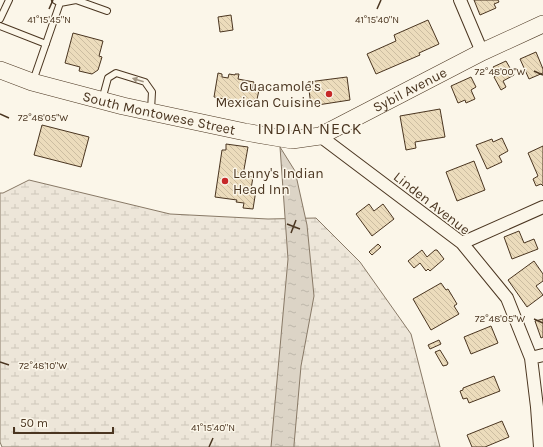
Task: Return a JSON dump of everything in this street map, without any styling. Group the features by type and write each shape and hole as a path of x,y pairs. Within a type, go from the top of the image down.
{"main road":[{"name":"Sybil Avenue","path":"320,136 482,52 543,24"},
{"name":"South Montowese Street","path":"0,70 32,82 102,101 245,132 292,140 320,136"}],"street":[{"path":"460,0 482,52"},
{"name":"Linden Avenue","path":"320,136 462,243 507,298 531,358 540,447"},
{"path":"462,243 543,207"},
{"path":"531,358 543,355"}],"lane":[{"path":"0,19 9,0"},
{"path":"32,82 46,44 58,1 76,0 107,11"},
{"path":"0,26 46,44"},
{"path":"102,101 108,78 116,73 145,82 152,92 151,112"}],"green space":[{"path":"29,180 170,214 268,219 316,218 360,262 411,334 440,447 2,447 0,442 0,193 3,193"}],"water":[{"path":"280,147 295,171 307,225 314,296 301,366 294,447 271,447 288,259"}],"building":[{"path":"474,0 498,0 499,2 494,4 496,8 480,15"},
{"path":"231,15 233,30 220,32 218,17"},
{"path":"428,20 439,44 419,53 420,55 376,74 367,54 396,41 394,35"},
{"path":"73,33 103,41 99,56 102,57 98,70 92,74 79,71 80,67 65,63"},
{"path":"536,52 543,69 543,73 529,79 520,59"},
{"path":"506,61 514,75 503,81 506,87 501,90 494,77 497,75 493,67"},
{"path":"218,73 222,74 222,77 228,78 229,74 239,74 238,79 254,82 252,89 259,90 256,104 214,97"},
{"path":"347,77 350,100 311,106 308,82"},
{"path":"471,77 476,87 471,90 475,99 466,103 465,100 458,103 451,86"},
{"path":"440,109 445,137 415,142 416,148 406,150 400,116"},
{"path":"42,125 89,137 81,167 34,155"},
{"path":"502,138 508,151 499,156 502,162 487,169 476,145 492,139 493,142"},
{"path":"226,144 248,147 243,175 253,177 251,189 256,190 253,209 243,208 244,203 236,202 237,200 215,197 222,150 226,150"},
{"path":"543,146 543,186 541,184 536,186 533,179 538,176 528,153"},
{"path":"474,161 485,190 457,201 446,172"},
{"path":"369,204 374,211 383,204 394,219 372,236 356,214"},
{"path":"519,231 524,243 534,239 538,249 512,259 504,237"},
{"path":"378,244 381,247 372,255 369,252"},
{"path":"422,250 427,257 437,250 444,259 430,271 428,269 426,271 420,263 414,268 408,261"},
{"path":"534,261 543,274 543,281 536,286 543,295 527,307 508,280"},
{"path":"441,283 446,290 448,289 457,304 454,306 459,314 431,330 413,299"},
{"path":"543,319 543,337 541,338 535,321"},
{"path":"491,326 498,343 471,354 464,337"},
{"path":"439,340 441,344 430,349 428,345"},
{"path":"440,350 448,363 447,365 443,366 435,352"},
{"path":"494,376 500,391 469,403 467,398 463,399 460,391 463,390 463,388"},
{"path":"502,421 509,437 485,447 472,447 467,435"}],"place":[{"name":"Guacamole's Mexican Cuisine","path":"329,94"},
{"name":"Lenny's Indian Head Inn","path":"225,181"}],"district":[{"name":"INDIAN NECK","path":"310,128"}]}
